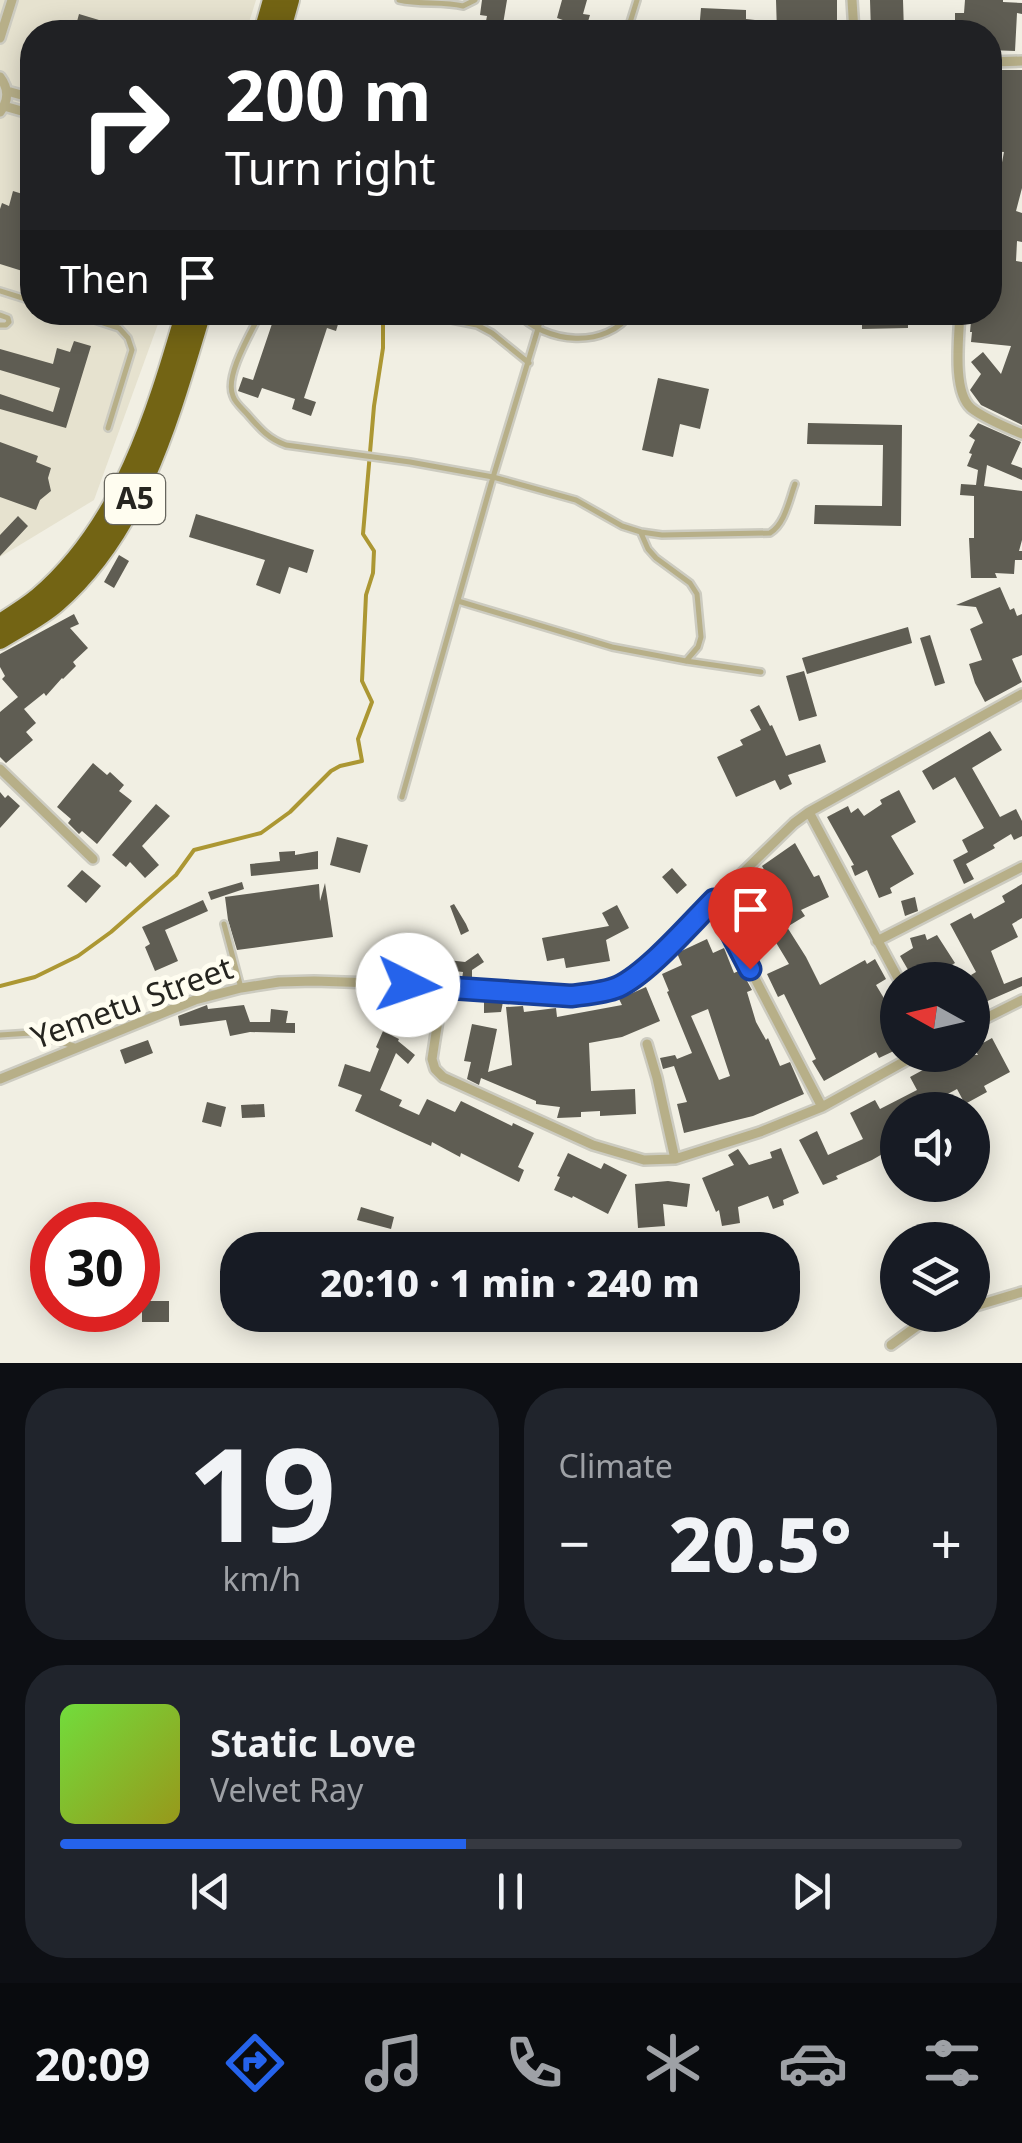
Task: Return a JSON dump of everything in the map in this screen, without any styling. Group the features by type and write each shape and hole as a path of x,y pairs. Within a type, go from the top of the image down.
{"highway":[{"name":"A5","path":"0,640 34,620 72,589 117,533 139,492 182,325"},
{"name":"A5","path":"0,623 46,590 88,544 162,410 197,325"}],"street":[{"path":"0,38 12,0"},
{"path":"0,77 7,91 2,109"},
{"path":"7,91 20,95"},
{"path":"960,325 958,376 964,398 970,406 1022,434"},
{"name":"Yemetu Street","path":"0,1078 195,1000 242,988 314,980 571,996 618,987 641,971 777,837 809,812 1022,694"},
{"path":"0,769 93,859"},
{"path":"809,812 889,962"},
{"path":"877,941 1022,866"},
{"path":"714,900 822,1107"},
{"path":"443,988 432,1058 443,1077 593,1145 644,1160 675,1160 760,1132 822,1107 885,1072"},
{"path":"990,1016 1022,1000"},
{"path":"647,1044 675,1160"},
{"path":"990,1302 1022,1292"},
{"path":"891,1346 908,1332"}],"lane":[{"path":"400,0 464,6 474,0"},
{"path":"0,315 9,322 0,325"},
{"path":"108,428 132,350 120,328 111,325"},
{"path":"254,325 235,367 232,396 272,440 494,477 576,500 622,526 662,535 770,533 780,524 795,484"},
{"path":"478,325 529,363"},
{"path":"531,325 571,338 589,338 620,325"},
{"path":"402,797 539,325"},
{"path":"641,532 656,558 694,588 701,637 686,661"},
{"path":"458,601 612,647 761,672"},
{"path":"224,924 242,988"},
{"path":"0,1035 31,1032 76,1047"}],"shaded area":[{"path":"0,0 256,0 250,20 20,20 20,325 158,325 94,500 0,557"}],"building":[{"path":"482,0 507,0 504,20 486,20 487,16 480,15"},
{"path":"562,0 587,0 583,14 590,15 588,20 557,18"},
{"path":"776,0 837,0 837,20 777,20"},
{"path":"870,0 903,0 904,20 871,20"},
{"path":"965,0 1022,3 1022,14 1017,13 1015,51 1002,50 1002,20 955,20 955,13 964,13"},
{"path":"701,8 746,10 746,19 755,20 700,20"},
{"path":"79,14 99,20 77,20"},
{"path":"1002,70 1022,70 1022,188 1016,211 1022,213 1022,242 1017,241 1016,261 1022,262 1022,425 981,405 970,390 981,374 971,362 983,352 1001,374 1011,346 971,342 970,332 971,325 1002,325"},
{"path":"13,191 20,193 20,270 0,264 0,209 2,203 9,206"},
{"path":"272,325 338,325 336,331 327,328 304,398 316,402 311,416 292,409 295,399 262,388 258,398 238,391 243,377 253,380"},
{"path":"862,325 908,325 908,328 862,329"},
{"path":"74,341 91,346 66,428 0,409 0,394 53,412 60,388 0,370 0,349 53,364 57,348 70,352"},
{"path":"658,378 709,389 700,429 680,424 673,457 642,450"},
{"path":"808,423 902,425 901,526 814,524 815,505 882,506 883,445 807,444"},
{"path":"978,423 1021,442 1011,464 1022,468 1022,480 987,465 984,486 1022,491 1022,560 1015,560 1014,574 995,573 997,578 971,578 969,538 974,538 974,496 960,495 961,484 976,485 978,470 967,466 975,440 969,436"},
{"path":"0,442 38,456 36,462 51,468 51,491 40,500 36,510 0,497"},
{"path":"196,514 314,550 307,573 289,567 280,594 256,585 265,560 189,537"},
{"path":"18,516 28,526 0,556 0,535"},
{"path":"119,555 129,561 114,588 104,582"},
{"path":"1000,587 1010,610 1014,608 1017,616 1022,614 1022,655 1012,659 1022,682 985,702 969,664 982,660 970,629 983,623 976,607 956,605"},
{"path":"74,614 79,624 70,628 88,648 46,696 44,693 24,709 36,723 26,732 33,740 6,763 0,757 0,712 18,697 2,679 5,676 0,654"},
{"path":"908,627 912,643 807,674 802,658"},
{"path":"930,635 945,683 935,686 920,638"},
{"path":"804,671 817,716 799,721 786,676"},
{"path":"759,705 786,756 820,744 826,762 788,775 792,784 780,790 775,780 736,797 717,757 743,745 740,740 761,730 750,710"},
{"path":"990,731 1002,750 972,768 1000,817 1016,809 1022,821 1022,836 1014,840 1011,834 966,864 974,879 964,884 953,860 968,852 962,840 984,828 955,777 933,790 922,771"},
{"path":"93,763 124,785 119,791 132,801 97,844 82,831 79,834 68,823 71,819 57,807"},
{"path":"899,790 916,822 891,836 914,874 890,888 892,893 879,898 867,870 855,876 851,866 854,865 827,817 848,806 851,813 858,808 864,816 882,804 880,800"},
{"path":"0,792 20,806 0,828"},
{"path":"156,804 170,816 142,846 159,865 145,878 130,862 126,867 112,855"},
{"path":"337,837 368,845 360,873 330,865"},
{"path":"795,843 814,877 819,875 829,897 801,910 805,916 787,927 820,985 865,960 867,964 875,959 880,968 880,983 876,985 880,992 880,1058 876,1052 824,1081 784,994 778,997 767,974 789,964 769,931 751,939 740,919 779,896 762,866"},
{"path":"295,851 295,855 318,851 318,869 251,876 250,864 280,861 279,852"},
{"path":"672,868 687,885 677,894 662,877"},
{"path":"82,870 101,886 86,903 67,886"},
{"path":"242,882 244,889 211,900 208,892"},
{"path":"325,883 333,937 237,950 225,897 319,884 320,901"},
{"path":"1022,884 1022,918 1012,924 1018,937 991,951 1004,984 1022,977 1022,986 990,1000 990,962 971,962 950,924 971,913 974,919 1005,902 1002,896"},
{"path":"915,897 918,911 905,916 901,901"},
{"path":"203,900 208,911 165,930 178,961 155,971 142,927"},
{"path":"454,904 469,931 461,935 450,906"},
{"path":"617,905 629,928 606,940 610,961 566,968 564,958 547,961 542,938 609,926 602,913"},
{"path":"925,934 927,940 937,935 954,962 904,962 900,956 913,948 910,938"},
{"path":"707,939 713,953 724,948 734,973 741,970 752,990 747,992 756,1022 780,1066 790,1062 804,1094 753,1116 684,1133 677,1104 687,1102 674,1066 663,1069 660,1058 675,1055 677,1059 692,1053 662,974 682,965 677,953","holes":["708,1009 730,1076 719,1080 691,1016"]},
{"path":"478,953 484,962 472,970 472,979 462,979 463,972 446,970 448,960 465,962"},
{"path":"646,987 660,1021 622,1037 589,1043 591,1091 635,1089 636,1114 600,1116 600,1111 557,1118 560,1107 536,1104 481,1078 479,1085 467,1079 471,1062 464,1061 472,1024 497,1029 488,1072 512,1065 506,1007 523,1006 524,1012 556,1008 557,1017 622,1005 619,999"},
{"path":"484,1000 503,1002 501,1012 484,1013"},
{"path":"207,1005 208,1009 244,1005 250,1022 270,1022 271,1009 288,1011 286,1023 295,1023 295,1033 250,1032 230,1036 226,1020 180,1026 178,1016"},
{"path":"383,1031 399,1039 415,1055 408,1064 396,1053 380,1090 402,1100 399,1106 419,1115 427,1099 455,1112 461,1101 534,1133 518,1167 524,1170 519,1182 461,1153 460,1157 432,1142 431,1146 355,1111 362,1095 338,1086 345,1064 370,1072"},
{"path":"990,1039 1010,1072 984,1086 987,1092 913,1092 917,1090 910,1077 919,1072 990,1072"},
{"path":"148,1040 153,1053 125,1064 120,1050"},
{"path":"875,1100 880,1109 880,1155 823,1185 799,1140 817,1131 828,1155 863,1139 850,1113"},
{"path":"207,1102 226,1107 221,1127 202,1122"},
{"path":"264,1104 265,1117 242,1118 241,1105"},
{"path":"781,1148 799,1193 773,1209 768,1196 738,1207 740,1223 722,1226 719,1210 716,1212 702,1178 734,1165 728,1155 738,1149 749,1165 772,1158 770,1152"},
{"path":"568,1153 601,1169 604,1163 627,1175 608,1214 554,1190"},
{"path":"635,1184 690,1184 687,1207 663,1204 665,1226 638,1228"},
{"path":"361,1207 394,1217 391,1229 357,1220"},
{"path":"160,1301 169,1301 169,1322 160,1322"}],"waterway":[{"path":"0,986 35,977 78,956 176,875 194,850 261,833 290,812 331,771 362,761 358,739 372,702 362,681 366,595 374,551 363,534 383,325"}],"route":[{"path":"408,985 571,996 618,987 641,971 714,900 750,969"}]}
